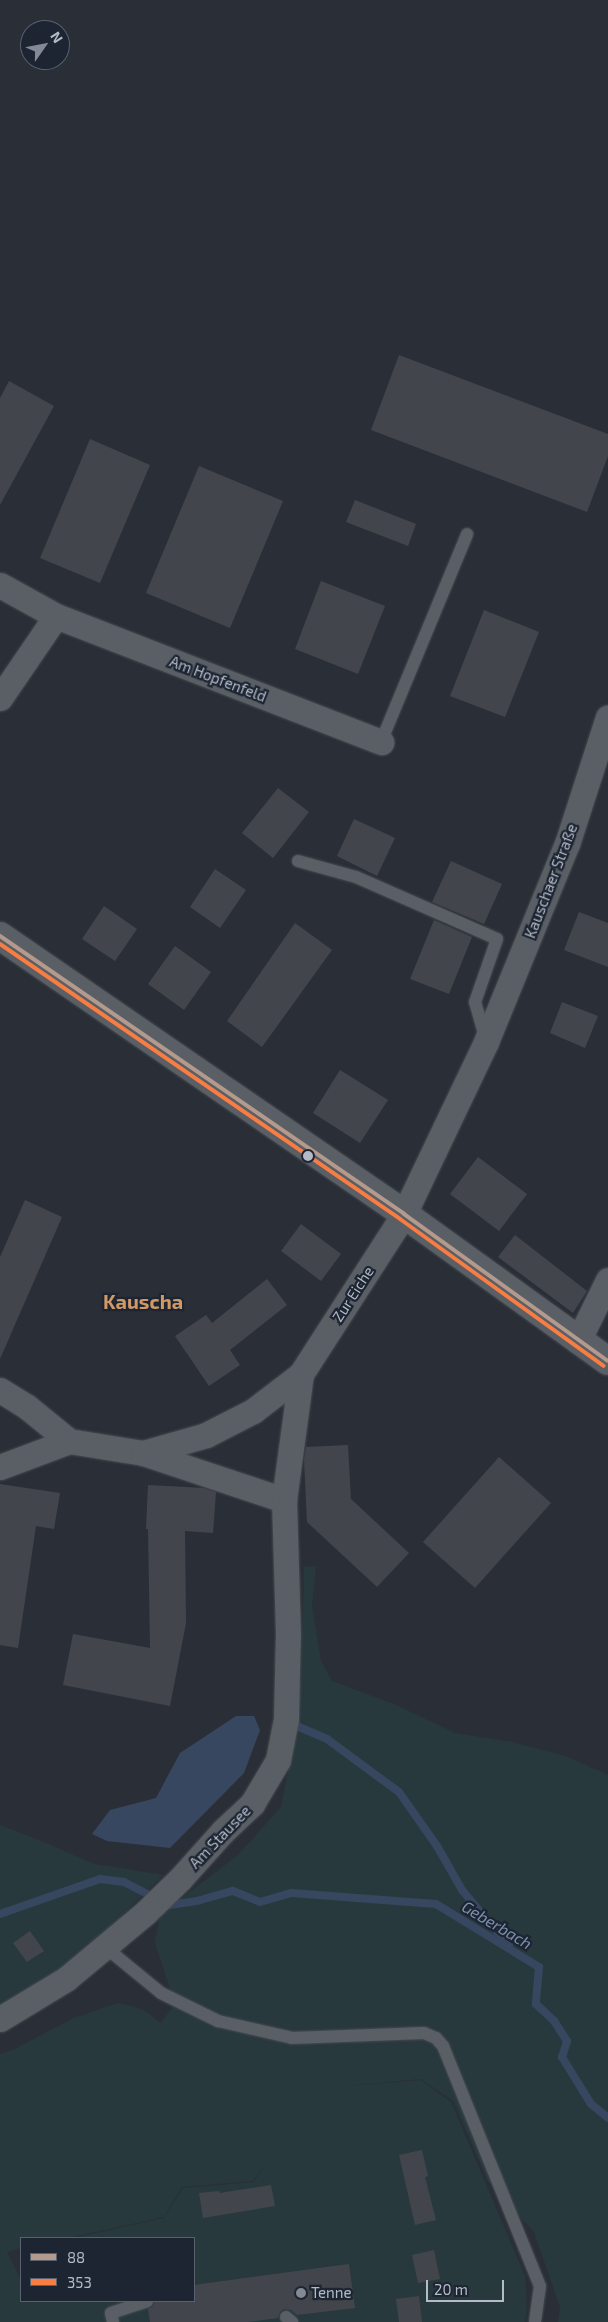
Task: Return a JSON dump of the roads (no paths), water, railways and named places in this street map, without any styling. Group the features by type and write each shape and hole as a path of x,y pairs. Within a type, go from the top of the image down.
{"street":[{"name":"Am Hopfenfeld","path":"0,585 56,616 381,742"},
{"path":"0,698 56,616"},
{"name":"Kauschaer Straße","path":"404,1214 486,1042 567,844 608,717"},
{"path":"0,936 404,1214 608,1361"},
{"name":"Zur Eiche","path":"143,1453 206,1436 253,1411 301,1374 404,1214"},
{"path":"578,1341 608,1280"},
{"name":"Zur Eiche","path":"284,1570 284,1500 301,1374"},
{"name":"Zur Eiche","path":"0,1390 26,1406 69,1441"},
{"name":"Zur Eiche","path":"0,1466 69,1441 143,1453 284,1500"},
{"name":"Am Stausee","path":"0,2020 66,1979 146,1912 223,1831 252,1804 278,1760 284,1729 288,1634 284,1570"}],"lane":[{"path":"381,742 467,534"},
{"path":"298,861 356,877 498,939 475,1002 486,1042"},
{"path":"105,1947 160,1993 218,2022 292,2038 424,2033 436,2038 443,2046 540,2286 535,2322"},
{"path":"113,2322 111,2313 144,2302"}],"water":[{"path":"236,1716 254,1716 260,1730 244,1773 170,1848 107,1841 92,1834 110,1810 156,1798 180,1753"}],"waterway":[{"path":"290,1727 299,1727 327,1739 399,1792 437,1846 462,1890 509,1946"},
{"name":"Geberbach","path":"0,1914 100,1879 124,1882 169,1905 197,1901 233,1891 260,1902 292,1893 436,1904 539,1967 536,2004 554,2021 567,2041 562,2057 591,2104 608,2118"}],"place":[{"name":"Tenne","path":"301,2293"}],"district":[{"name":"Kauscha","path":"143,1301"}]}
